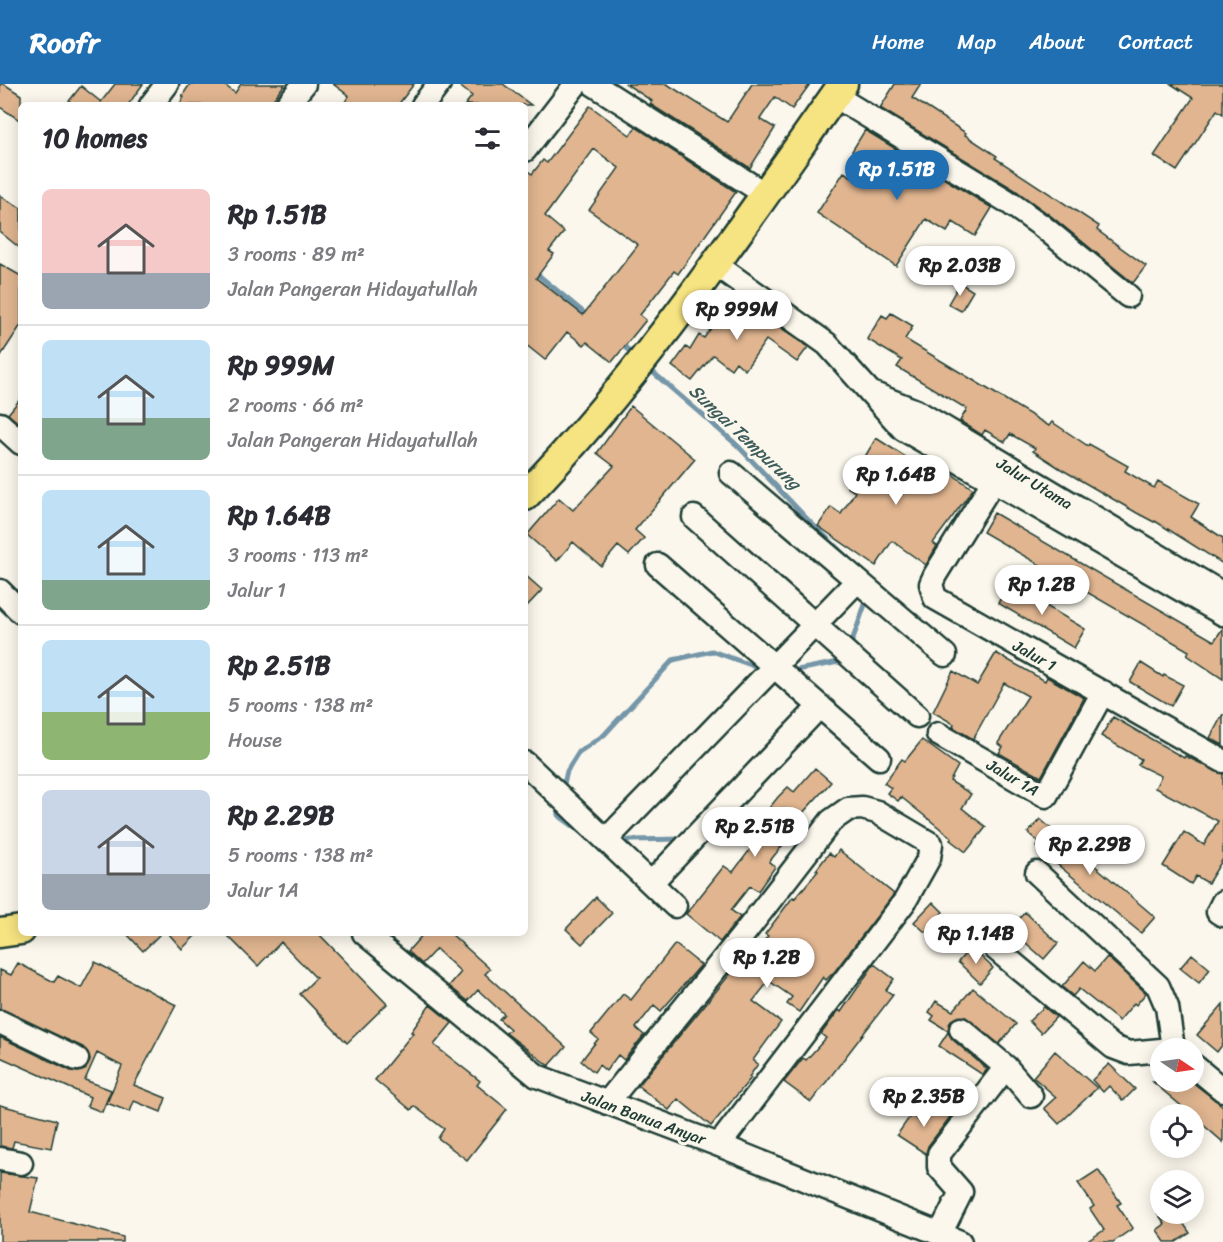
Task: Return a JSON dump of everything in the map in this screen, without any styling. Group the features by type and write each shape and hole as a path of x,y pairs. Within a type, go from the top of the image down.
{"main road":[{"path":"528,493 555,465 656,344 839,90"},
{"path":"0,933 18,930"}],"street":[{"path":"153,102 167,84"},
{"path":"289,102 304,84"},
{"path":"425,102 440,84"},
{"path":"528,146 576,84"},
{"path":"593,84 765,194"},
{"path":"839,90 1007,201 1042,226 1128,296"},
{"name":"Jalur Utama","path":"715,264 827,344 903,429 999,472 1163,569 1223,614"},
{"path":"0,424 18,440"},
{"name":"Jalur 1","path":"999,472 935,575 931,584 935,598 1223,761"},
{"path":"731,473 856,582 945,655"},
{"path":"694,517 917,716"},
{"path":"658,566 879,758"},
{"name":"Jalur Utama","path":"1163,569 1223,594"},
{"path":"606,840 856,582"},
{"path":"0,591 18,609"},
{"name":"Jalur 1A","path":"938,734 1047,796 1103,692"},
{"path":"651,883 820,706"},
{"path":"528,766 675,906"},
{"path":"608,1103 743,935 823,828 849,809 861,808 877,812 931,844 929,858 905,901 719,1145"},
{"path":"1037,873 1158,986 1167,1007 1170,1038"},
{"name":"Jalan Banua Anyar","path":"368,936 524,1067 554,1084 719,1145 950,1238"},
{"path":"996,950 1113,1047 1130,1053 1150,1051"},
{"path":"0,1022 77,1059"},
{"path":"961,1029 1006,1067 1031,1095"},
{"path":"950,1238 961,1192 939,1167 939,1154 1006,1067"},
{"path":"1204,1074 1223,1090"}],"building":[{"path":"0,84 4,84 21,95 21,102 18,102 18,119 0,107"},
{"path":"115,84 143,84 130,102 101,102"},
{"path":"190,84 223,84 235,93 241,84 285,84 271,102 181,102 184,97 182,96"},
{"path":"333,84 414,84 400,102 345,102 349,96"},
{"path":"457,84 503,84 527,102 467,102 472,96"},
{"path":"626,84 667,84 727,122 752,84 810,84 792,109 775,97 760,119 775,128 750,168 650,104 652,101"},
{"path":"895,84 921,84 912,98 966,133 965,135 997,156 995,158 1099,226 1097,230 1146,266 1133,283 1051,216 1015,190 880,108"},
{"path":"1171,84 1223,84 1223,114 1217,110 1177,171 1154,156 1193,98"},
{"path":"81,86 101,102 68,102"},
{"path":"590,106 630,135 636,127 736,192 678,274 674,271 640,315 646,320 612,362 587,342 584,345 567,332 545,360 528,346 528,171 532,174 543,160 547,163","holes":["594,149 619,168 589,210 638,245 583,315 536,278 554,254 549,251 564,232 545,216"]},
{"path":"865,130 992,208 975,236 953,222 947,232 926,219 896,266 817,213 844,172 852,177 864,160 852,151"},
{"path":"0,196 18,206 18,247 0,232"},
{"path":"0,264 18,274 18,330 0,357"},
{"path":"960,283 973,291 961,311 948,304"},
{"path":"740,299 808,347 797,362 766,340 745,370 736,362 731,369 713,355 692,381 672,366 686,347 690,350 699,335 704,338 724,310 729,314"},
{"path":"891,313 913,326 905,339 1049,426 1052,422 1088,446 1089,444 1128,466 1125,471 1154,488 1158,481 1199,504 1191,517 1223,538 1223,564 1155,521 1061,469 1033,451 1035,448 1010,434 1005,442 985,430 982,435 960,421 967,409 897,367 902,360 867,339 882,315 887,318"},
{"path":"18,402 18,422 8,414"},
{"path":"631,406 695,459 635,530 644,538 629,555 618,546 601,566 573,542 557,561 528,534 559,498 573,510 614,466 597,453"},
{"path":"876,438 932,474 939,465 973,489 933,543 937,546 926,565 892,541 876,566 818,526 831,507 841,514 855,492 847,487"},
{"path":"994,513 1214,641 1223,628 1223,679 1187,655 1189,651 983,532"},
{"path":"528,578 542,590 528,605"},
{"path":"1009,584 1085,629 1074,648 998,603"},
{"path":"996,653 1045,681 1047,677 1084,698 1041,777 999,753 1003,747 998,743 1028,696 1004,683 973,739 953,727 954,724 933,712 953,671 977,685"},
{"path":"1141,663 1163,677 1164,675 1183,685 1171,706 1130,682"},
{"path":"1223,714 1223,745 1210,738"},
{"path":"1113,717 1184,758 1185,756 1223,774 1223,859 1208,883 1196,876 1191,884 1163,866 1184,832 1204,845 1218,821 1155,788 1161,776 1138,765 1141,759 1101,736"},
{"path":"922,740 958,766 950,781 971,794 962,808 986,827 966,852 901,797 898,801 887,793 891,788 884,783 902,759 905,761"},
{"path":"815,768 831,782 800,816 804,819 769,862 775,867 758,891 750,886 731,910 740,917 720,942 686,914 724,866 733,872 752,847 743,841 778,797 788,787 794,792"},
{"path":"1040,819 1155,917 1141,933 1036,847 1040,843 1028,833"},
{"path":"839,850 894,894 835,971 826,980 823,977 799,1012 787,1004 792,997 769,981 753,1001 781,1022 753,1060 758,1064 749,1077 751,1078 711,1126 678,1099 669,1110 638,1086 745,956 749,960 768,936 765,934 793,897 795,898 818,871 816,870 829,853 834,857"},
{"path":"596,897 612,913 582,944 566,929"},
{"path":"933,902 943,912 925,932 914,922"},
{"path":"1025,912 1058,943 1044,959 1010,929"},
{"path":"129,936 158,936 143,951"},
{"path":"171,936 195,936 182,949"},
{"path":"228,936 321,936 387,1004 347,1043 300,994 316,978 281,942 258,966"},
{"path":"421,936 453,936 490,969 485,974 566,1047 549,1066 506,1033 510,1029 499,1019 504,1014 478,990 468,1001 449,986 461,972 436,949 422,964 408,951"},
{"path":"675,944 701,965 661,1011 654,1005 636,1028 644,1035 624,1060 618,1055 606,1071 599,1065 594,1072 581,1061 598,1039 591,1033 623,994 631,1000"},
{"path":"971,947 993,968 980,983 958,962"},
{"path":"1192,954 1210,969 1199,983 1180,968"},
{"path":"1107,957 1146,993 1119,1021 1079,989 1073,996 1062,987 1084,961 1095,971"},
{"path":"95,962 176,1005 134,1085 166,1098 161,1112 134,1101 130,1112 107,1103 122,1066 97,1053 85,1080 111,1090 102,1112 87,1106 90,1097 0,1057 0,1037 71,1071 85,1070 90,1059 83,1047 0,1009 0,970 11,975 18,963 54,982 58,976 81,988"},
{"path":"874,964 894,979 886,990 893,995 811,1102 784,1082 803,1058 806,1060 826,1038 821,1034 839,1010 841,1012"},
{"path":"973,988 1016,1024 999,1044 964,1016 951,1020 948,1031 931,1020 934,1016 929,1012 936,1001 953,1011"},
{"path":"1223,1004 1223,1044 1217,1052 1204,1041 1204,1038 1197,1035"},
{"path":"430,1005 452,1023 434,1045 480,1081 477,1085 507,1109 467,1160 438,1138 444,1129 414,1106 411,1110 375,1080 413,1033 411,1032"},
{"path":"1044,1007 1056,1017 1041,1033 1029,1021"},
{"path":"948,1032 952,1039 987,1069 983,1075 939,1046"},
{"path":"1055,1051 1097,1088 1059,1124 1044,1108 1056,1097 1033,1077"},
{"path":"1109,1064 1135,1089 1123,1101 1109,1086 1103,1092 1092,1080"},
{"path":"1204,1091 1223,1106 1223,1142 1204,1126 1204,1104 1179,1104 1165,1092"},
{"path":"930,1103 950,1117 928,1146 926,1154 897,1135 911,1115 918,1120"},
{"path":"0,1105 57,1120 51,1148 14,1141 12,1148 0,1146"},
{"path":"1098,1170 1121,1203 1117,1205 1133,1228 1113,1242 1086,1242 1104,1230 1090,1209 1094,1206 1078,1183"},
{"path":"0,1173 38,1178 30,1212 123,1237 123,1242 0,1242"},
{"path":"1165,1224 1184,1224 1190,1233 1176,1242 1165,1242 1157,1230"}],"waterway":[{"name":"Sungai Tempurung","path":"528,266 589,317"},
{"name":"Sungai Tempurung","path":"619,342 635,356"},
{"name":"Sungai Tempurung","path":"648,368 737,445 809,521 850,560"},
{"name":"Sungai Tempurung","path":"850,647 868,596"},
{"name":"Sungai Tempurung","path":"563,789 567,771 579,752 604,735 673,660 712,651 762,669"},
{"name":"Sungai Tempurung","path":"792,671 844,661"},
{"name":"Sungai Tempurung","path":"560,804 558,815 588,837"},
{"name":"Sungai Tempurung","path":"617,843 631,840 681,839"}]}
